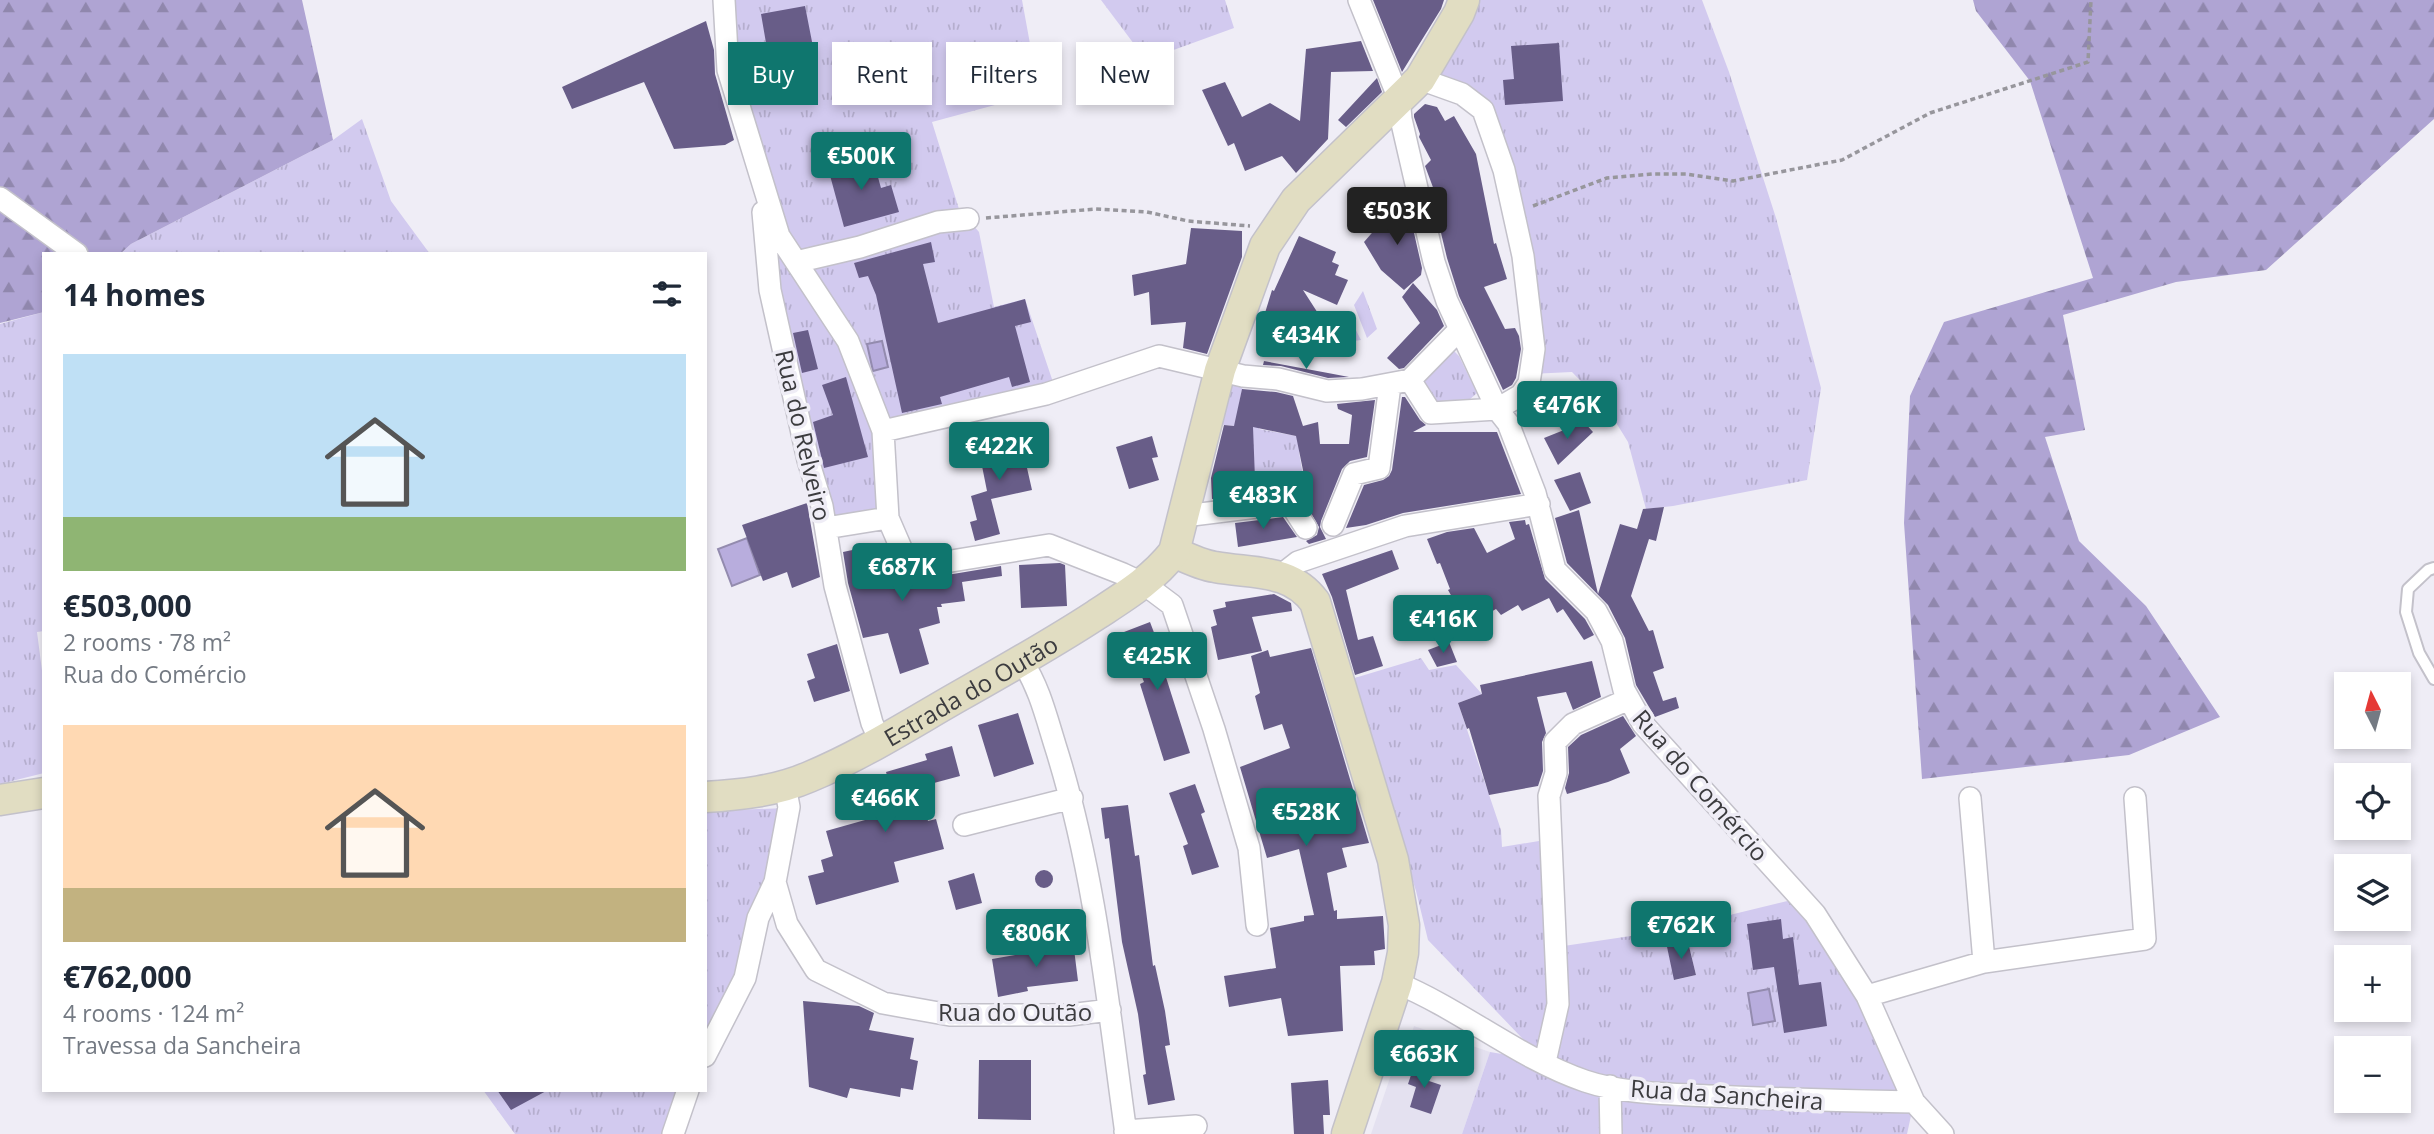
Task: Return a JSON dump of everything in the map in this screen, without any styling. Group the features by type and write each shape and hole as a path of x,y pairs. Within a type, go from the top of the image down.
{"street":[{"path":"724,0 728,70 779,236 848,341 883,430 888,518 904,555 933,565 1049,545 1144,584 1172,605 1214,729 1249,848 1257,925"},
{"name":"Rua do Comércio","path":"1359,0 1409,89 1401,119 1434,262 1447,301 1497,409 1508,423 1539,504 1555,570 1596,611 1612,641 1624,690 1643,724 1815,914 1867,996 1914,1102 1943,1134"},
{"path":"1464,0 1460,13 1409,89 1296,200 1265,246 1220,370 1174,552 1212,567 1289,569 1405,526 1539,504"},
{"path":"1400,383 1431,413 1497,409 1521,396 1529,383 1534,349 1523,256 1514,211 1504,170 1483,110 1462,94 1409,89"},
{"name":"Rua do Relveiro","path":"758,166 770,290 825,528 835,586 872,723 880,741"},
{"path":"0,198 74,252"},
{"path":"796,262 860,247 938,222 968,219"},
{"path":"1334,524 1354,474 1379,468 1400,383 1460,329"},
{"path":"883,430 1046,394 1159,356 1243,376 1278,379 1327,391 1400,383"},
{"path":"1184,516 1290,503 1306,528"},
{"path":"825,528 888,518"},
{"path":"1347,1134 1397,983 1404,925 1393,860 1315,602 1307,591 1294,581 1289,569 1307,526 1334,524 1356,544"},
{"name":"Estrada do Outão","path":"707,797 730,796 785,786 830,768 1023,661 1144,584 1161,569 1174,552"},
{"path":"1023,661 1034,679 1072,798 1102,955 1125,1132 1196,1126"},
{"path":"1545,1062 1558,1004 1549,796 1556,773 1555,742 1573,724 1629,699"},
{"path":"707,1052 745,978 758,918 775,882 789,807 785,786"},
{"path":"0,800 42,793"},
{"path":"964,825 1072,798"},
{"path":"1970,798 1984,962"},
{"path":"1867,996 1984,962 2145,939 2135,798"},
{"name":"Rua do Outão","path":"775,882 786,924 816,970 883,1003 950,1015 1069,1015 1110,1010"},
{"name":"Rua da Sancheira","path":"1397,983 1422,993 1545,1062 1586,1081 1650,1093 1791,1100 1914,1102"},
{"path":"1610,1086 1611,1134"},
{"path":"673,1134 687,1092"}],"lane":[{"path":"2434,568 2428,570 2408,589 2406,612 2419,653 2434,679"}],"path":[{"path":"1514,211 1539,205 1607,178 1686,174 1733,181 1842,160 1930,113 2088,62 2091,0"},
{"path":"968,219 1096,209 1147,212 1188,221 1234,223 1276,230"}],"shaded area":[{"path":"882,341 888,367 873,371 867,344"},
{"path":"747,538 760,575 732,586 718,549"},
{"path":"1769,989 1775,1021 1753,1025 1748,993"},
{"path":"1414,1026 1490,1052 1462,1134 1371,1134 1401,1045 1407,1048"}],"green space":[{"path":"0,0 302,0 333,140 131,244 122,252 42,252 42,312 0,323"},
{"path":"724,0 1022,0 1030,42 946,42 946,105 995,105 932,122 959,209 979,232 994,307 1025,299 1056,391 883,430 888,518 826,528 744,105 818,105 818,42 732,42"},
{"path":"1101,0 1225,0 1234,28 1174,50 1174,42 1132,42"},
{"path":"1464,0 1702,0 1729,72 1776,218 1821,388 1807,480 1646,509 1628,442 1607,408 1572,372 1530,374 1534,349 1483,110 1438,75"},
{"path":"1973,0 2434,0 2434,119 2266,270 2176,282 2063,315 2085,430 2045,437 2079,541 2146,606 2220,717 2129,755 1922,779 1904,523 1910,396 1944,322 2093,278 2030,81 1976,11"},
{"path":"362,119 391,201 429,252 122,252 131,244 333,140"},
{"path":"1363,291 1377,329 1367,338 1354,305"},
{"path":"1346,311 1361,340 1348,342 1335,319"},
{"path":"42,313 42,631 37,632 42,671 42,774 0,784 0,324"},
{"path":"1452,349 1459,356 1477,393 1469,400 1436,405 1421,376"},
{"path":"1218,381 1243,385 1239,404 1261,407 1259,429 1307,438 1299,452 1303,475 1236,480 1253,428 1215,424"},
{"path":"1421,658 1429,670 1456,665 1482,694 1458,703 1501,830 1502,847 1551,839 1557,947 1664,931 1800,898 1815,914 1914,1102 1907,1134 1462,1134 1490,1052 1544,1061 1428,940 1416,891 1348,680","holes":["1688,942 1696,975 1675,980 1667,947"]},
{"path":"786,808 783,845 707,1051 707,811"},
{"path":"484,1092 687,1092 673,1134 515,1134"}],"building":[{"path":"1373,0 1444,0 1402,72"},
{"path":"805,6 812,42 766,42 761,14"},
{"path":"706,21 714,50 715,74 734,140 725,145 674,149 644,82 572,109 562,87"},
{"path":"1361,41 1373,71 1331,72 1328,139 1296,173 1282,156 1245,171 1234,143 1228,146 1202,90 1225,82 1242,117 1270,103 1300,121 1306,49"},
{"path":"1559,43 1563,101 1505,105 1503,80 1514,79 1511,46"},
{"path":"1377,78 1382,92 1346,127 1338,120"},
{"path":"1425,104 1437,107 1445,121 1454,116 1476,154 1494,244 1496,243 1507,279 1484,287 1505,329 1515,328 1521,349 1516,378 1512,385 1503,390 1459,296 1447,258 1431,191 1434,190 1425,166 1431,160 1419,137 1414,117"},
{"path":"872,156 881,188 891,185 899,212 844,227 828,168"},
{"path":"1406,198 1422,268 1421,275 1404,290 1381,270 1364,242 1378,226 1394,222 1392,202"},
{"path":"1191,228 1242,231 1242,257 1207,354 1183,348 1186,322 1151,325 1149,292 1134,296 1132,275 1186,264"},
{"path":"1299,236 1336,252 1332,262 1339,265 1335,275 1348,280 1337,305 1303,290 1332,335 1315,344 1261,326 1272,290 1274,291"},
{"path":"931,242 935,262 923,264 938,323 1025,299 1031,322 1015,326 1030,382 1012,387 1009,377 940,397 942,404 902,413 876,295 868,276 859,278 854,263"},
{"path":"1413,283 1437,310 1444,326 1404,368 1399,369 1387,358 1420,323 1402,297"},
{"path":"808,330 818,369 802,373 793,333"},
{"path":"1264,361 1349,377 1328,378 1281,366 1263,365"},
{"path":"846,377 868,457 824,468 813,422 833,415 822,385"},
{"path":"1242,389 1276,392 1293,396 1303,426 1318,422 1320,444 1349,444 1352,415 1338,409 1337,404 1375,400 1367,457 1350,461 1342,469 1321,521 1320,527 1326,539 1309,544 1306,541 1317,535 1319,527 1301,496 1295,491 1212,499 1211,478 1224,425 1234,426","holes":["1253,427 1296,436 1304,475 1255,479"]},
{"path":"1402,397 1405,397 1426,425 1413,432 1497,432 1521,494 1403,513 1366,525 1346,528 1364,485 1383,480 1392,470"},
{"path":"1584,422 1593,432 1558,465 1544,438"},
{"path":"1152,436 1158,457 1152,458 1159,480 1129,489 1116,447"},
{"path":"1020,437 1032,490 991,499 1000,534 975,541 970,522 977,520 971,496 987,491 978,446"},
{"path":"1580,472 1591,503 1570,511 1554,480"},
{"path":"807,503 820,577 792,588 787,572 763,581 742,525"},
{"path":"1664,507 1656,541 1649,539 1631,596 1649,631 1653,630 1664,668 1653,672 1663,701 1676,697 1679,708 1655,717 1636,685 1625,638 1608,605 1567,563 1555,518 1579,510 1598,594 1620,524 1637,529 1643,509"},
{"path":"1283,517 1297,537 1238,547 1235,523"},
{"path":"1525,520 1526,525 1529,524 1545,579 1585,619 1594,635 1584,640 1563,609 1557,613 1549,598 1522,611 1518,605 1501,615 1496,609 1468,625 1448,590 1450,589 1440,563 1437,564 1427,539 1447,532 1474,528 1487,553 1515,539 1509,522"},
{"path":"876,545 883,580 922,574 935,577 1001,566 1002,576 962,582 965,601 937,607 940,623 919,629 929,664 900,674 888,633 863,638 848,583 843,552"},
{"path":"1392,550 1399,569 1346,590 1358,640 1373,636 1383,666 1355,675 1332,597 1322,574"},
{"path":"1019,565 1065,565 1067,606 1021,608"},
{"path":"1274,594 1291,603 1292,611 1252,617 1262,651 1218,660 1211,627 1217,625 1213,610 1226,607 1225,602"},
{"path":"1150,622 1190,753 1164,761 1140,684 1144,682 1124,632"},
{"path":"1449,642 1457,662 1437,667 1428,650"},
{"path":"837,644 850,691 814,702 807,681 815,678 807,654"},
{"path":"1311,648 1369,843 1342,848 1347,867 1327,873 1334,911 1337,910 1337,919 1383,916 1385,949 1374,951 1375,965 1340,966 1343,1031 1288,1036 1281,998 1229,1007 1224,976 1276,968 1270,928 1304,921 1304,916 1314,915 1299,849 1267,858 1240,767 1290,748 1282,724 1264,730 1255,696 1260,693 1251,656 1268,650 1270,657"},
{"path":"1592,661 1601,697 1573,710 1566,692 1537,697 1546,733 1542,742 1543,771 1538,786 1489,795 1469,728 1467,729 1458,703 1482,694 1480,685"},
{"path":"1018,713 1034,764 994,777 978,725"},
{"path":"1623,716 1636,736 1620,749 1630,773 1567,794 1565,788 1569,773 1568,747 1581,735"},
{"path":"952,746 960,776 919,787 928,821 936,819 944,849 894,862 899,882 816,905 808,876 824,872 821,860 833,856 826,831 897,811 886,772 927,760 925,754"},
{"path":"1195,784 1205,812 1201,814 1219,867 1192,875 1183,846 1188,844 1169,793"},
{"path":"1128,805 1135,856 1139,855 1153,966 1155,965 1165,1011 1170,1045 1165,1046 1175,1100 1148,1105 1138,1014 1122,942 1109,838 1105,839 1101,808"},
{"path":"1044,870 1050,873 1053,879 1050,885 1044,888 1038,885 1035,879 1038,873"},
{"path":"974,873 982,903 956,910 948,881"},
{"path":"1781,919 1783,939 1793,937 1799,985 1821,982 1827,1026 1784,1033 1774,967 1753,970 1747,924"},
{"path":"1073,941 1078,981 1027,987 1028,991 998,997 992,959 1043,950 1042,945"},
{"path":"1688,942 1696,975 1674,980 1667,947"},
{"path":"803,1001 859,1006 874,1013 869,1030 914,1038 910,1059 918,1061 913,1090 901,1088 900,1097 850,1088 847,1098 809,1087"},
{"path":"979,1060 1031,1060 1031,1120 978,1119"},
{"path":"1414,1066 1432,1072 1429,1081 1441,1085 1431,1114 1410,1107 1416,1087 1408,1084"},
{"path":"1328,1080 1330,1115 1323,1115 1324,1134 1294,1134 1291,1083"},
{"path":"498,1092 544,1092 511,1110"}]}
